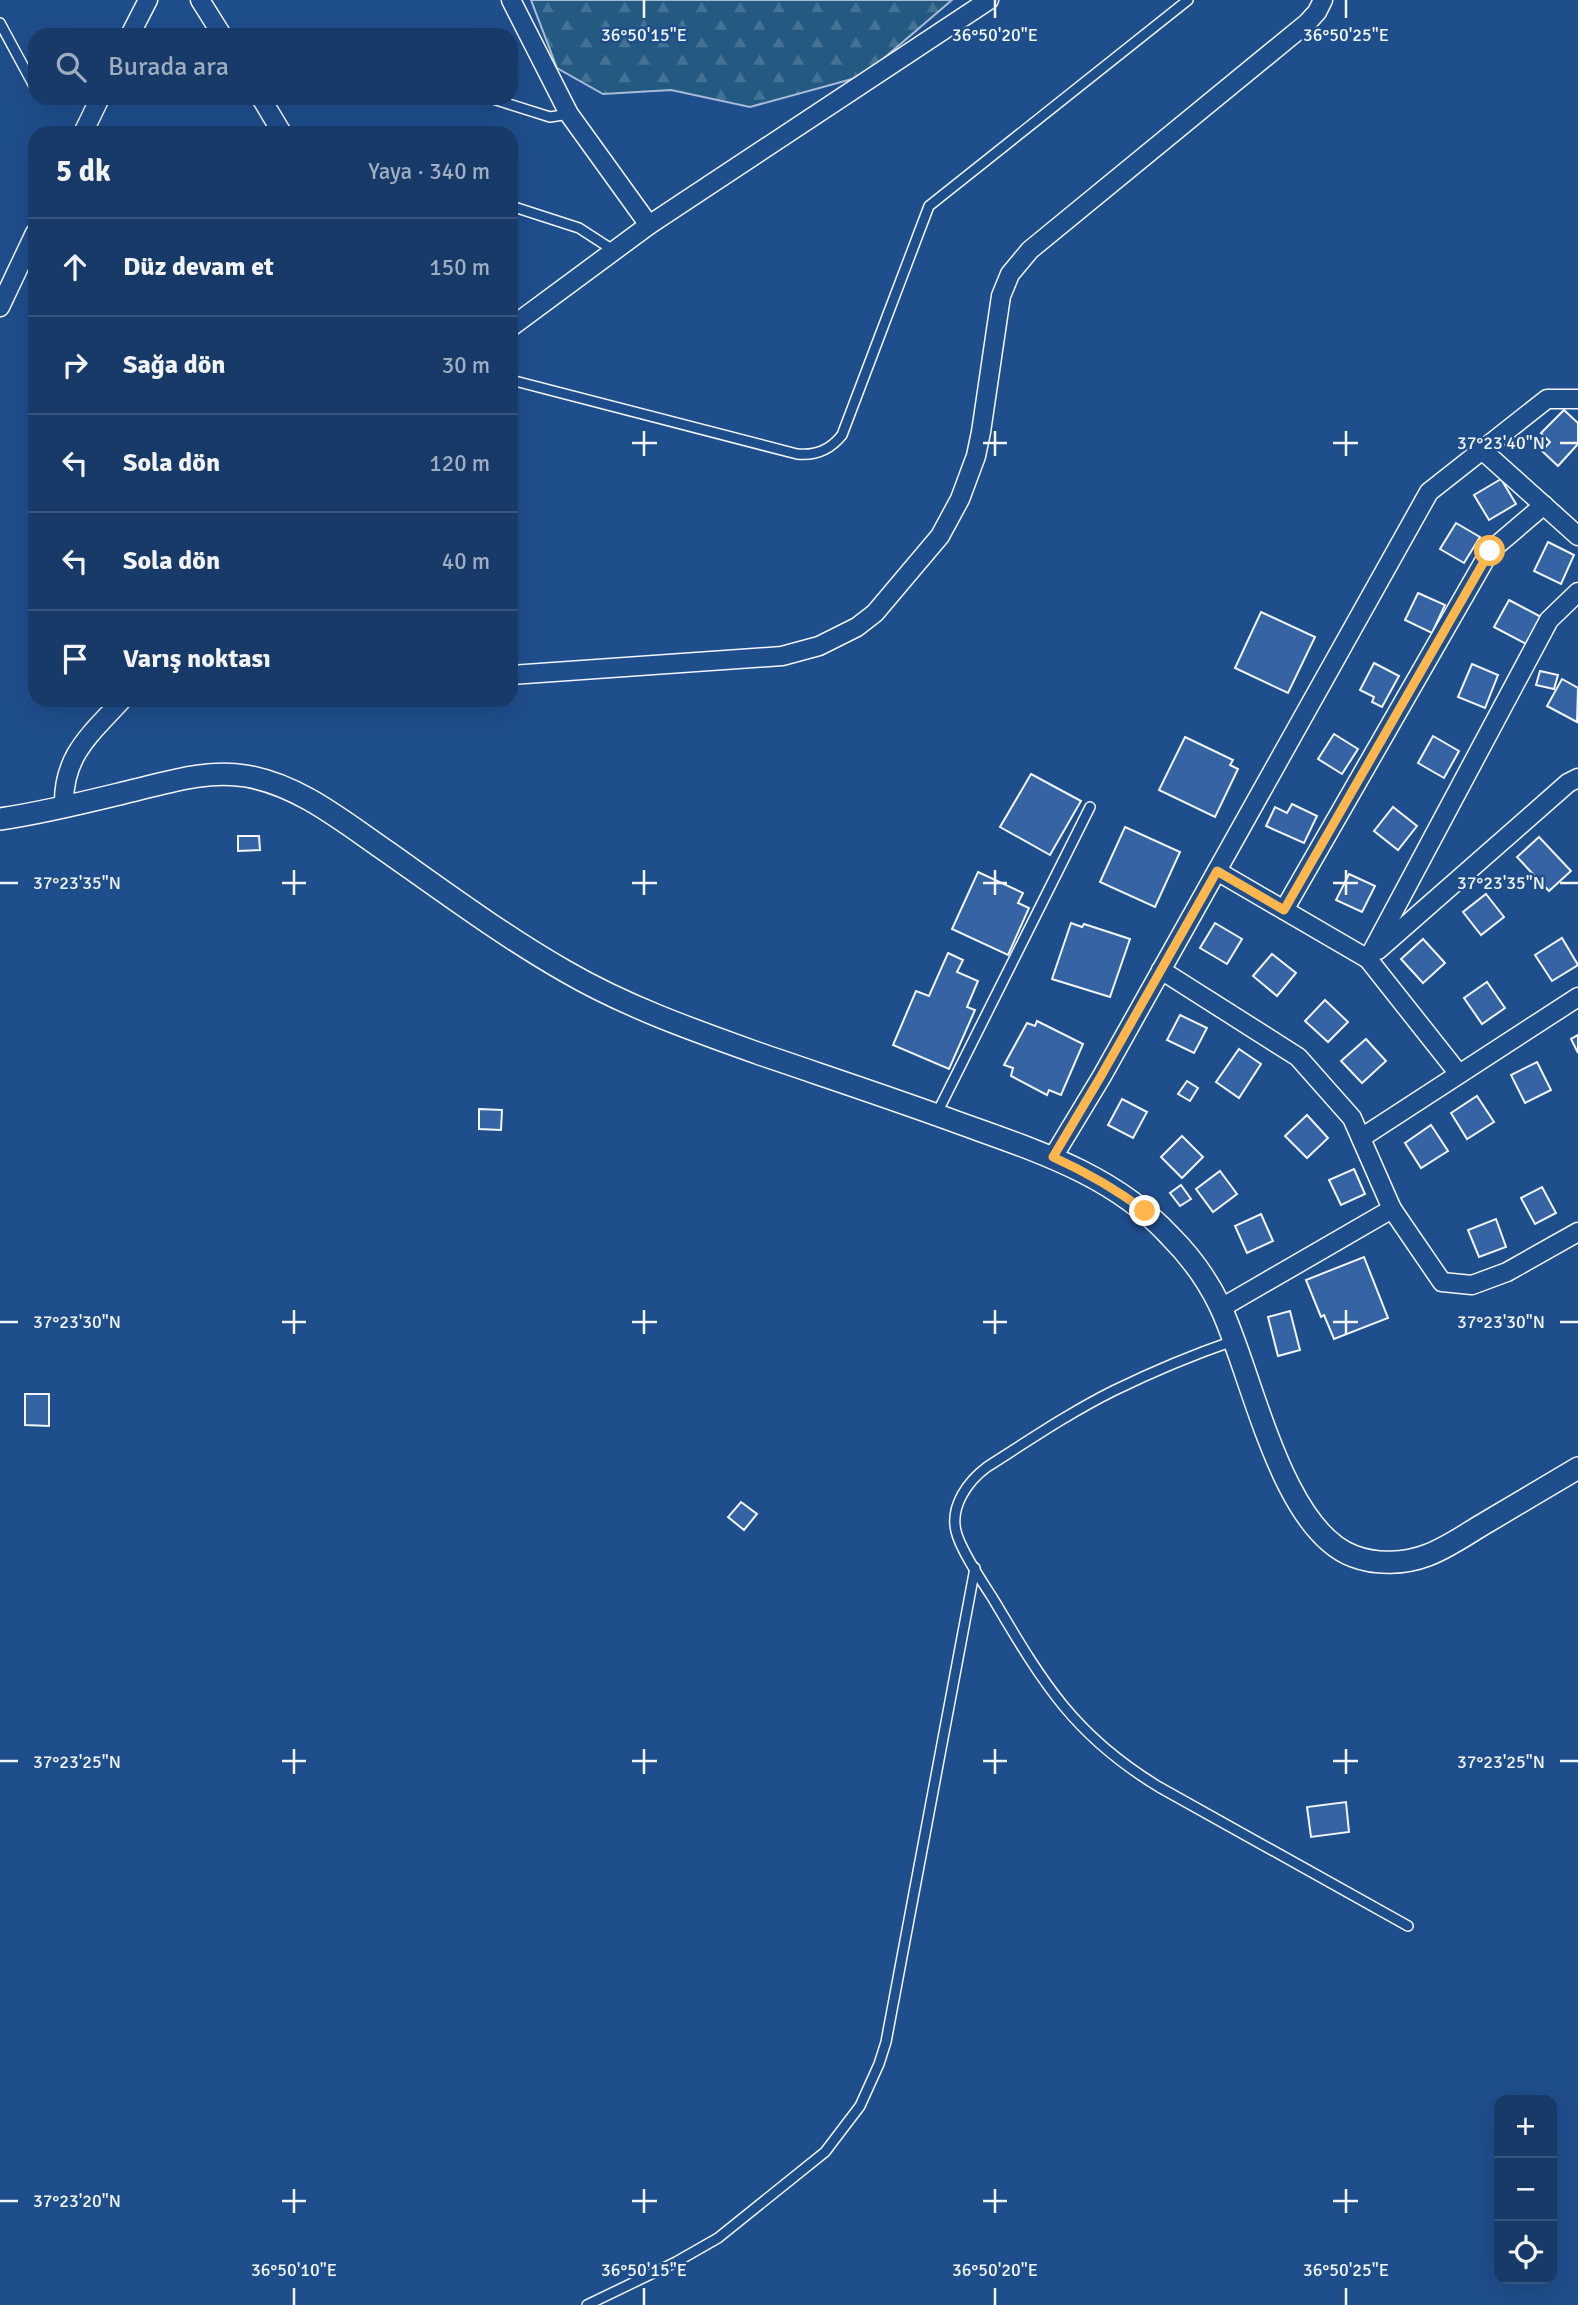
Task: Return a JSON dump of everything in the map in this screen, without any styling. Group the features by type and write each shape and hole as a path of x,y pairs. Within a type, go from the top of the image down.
{"street":[{"path":"134,28 148,0"},
{"path":"200,0 218,28"},
{"path":"510,0 569,114 649,225"},
{"path":"518,322 612,250 989,0"},
{"path":"518,675 782,656 819,646 839,637 875,613 940,536 960,499 976,456 981,432 1001,296 1019,261 1307,23 1323,0"},
{"path":"86,126 97,105"},
{"path":"265,105 278,126"},
{"path":"0,307 28,248"},
{"path":"1053,1157 1429,492 1546,398 1578,398"},
{"path":"1482,450 1578,536"},
{"path":"1284,910 1490,551 1544,505"},
{"path":"1368,959 1549,620 1578,592"},
{"path":"64,808 65,781 72,759 116,707"},
{"path":"0,819 64,808 195,776 219,774 270,782 318,805 523,945 616,998 664,1020 1053,1157 1090,1174 1145,1211 1190,1259 1221,1308 1274,1453 1291,1486 1322,1536 1336,1548 1356,1558 1400,1562 1426,1556 1578,1468"},
{"path":"1368,959 1568,783 1578,778"},
{"path":"1217,871 1368,959 1459,1074"},
{"path":"1161,970 1298,1056 1352,1118 1392,1209 1442,1282 1472,1285 1507,1272 1578,1232"},
{"path":"1361,1138 1578,997"},
{"path":"1221,1308 1392,1209"}],"lane":[{"path":"518,382 797,454 807,455 825,450 842,435 929,206 1188,0"},
{"path":"0,23 28,75"},
{"path":"512,105 550,117 569,114"},
{"path":"518,208 579,228 612,250"},
{"path":"936,1115 1090,807"},
{"path":"1233,1341 1152,1372 1110,1392 976,1475 961,1496 956,1531 1037,1673 1080,1727 1115,1758 1158,1787 1408,1926"},
{"path":"587,2305 676,2262 734,2227 825,2152 860,2106 886,2042 975,1568"}],"green space":[{"path":"531,0 952,0 863,76 750,107 671,90 603,94 557,68"}],"building":[{"path":"1564,410 1578,423 1578,444 1558,466 1542,451 1550,442 1541,433"},
{"path":"1501,479 1516,504 1489,520 1474,495"},
{"path":"1456,523 1480,537 1464,563 1440,549"},
{"path":"1548,542 1574,555 1561,584 1534,571"},
{"path":"1418,593 1445,605 1432,633 1405,620"},
{"path":"1509,600 1543,618 1528,645 1494,627"},
{"path":"1261,612 1315,637 1288,693 1235,668"},
{"path":"1374,663 1399,676 1382,707 1372,702 1374,697 1360,690"},
{"path":"1472,664 1498,675 1485,708 1458,697"},
{"path":"1540,671 1558,675 1554,689 1536,685"},
{"path":"1562,679 1578,688 1577,722 1547,706"},
{"path":"1334,734 1358,749 1342,774 1318,759"},
{"path":"1433,736 1459,751 1444,778 1418,763"},
{"path":"1185,737 1233,760 1230,765 1238,769 1215,817 1159,790"},
{"path":"1031,774 1081,801 1050,855 1000,827"},
{"path":"1292,804 1317,816 1304,843 1266,826 1275,807 1287,813"},
{"path":"1393,807 1417,826 1398,850 1374,831"},
{"path":"1125,827 1180,852 1155,907 1100,882"},
{"path":"238,836 259,836 260,850 238,851"},
{"path":"1539,837 1571,871 1549,891 1517,857"},
{"path":"978,872 1023,893 1018,903 1029,908 1008,955 952,929"},
{"path":"1349,874 1375,886 1362,912 1336,900"},
{"path":"1486,894 1504,917 1481,935 1463,912"},
{"path":"1071,923 1082,927 1084,924 1130,939 1110,997 1052,979"},
{"path":"1215,923 1242,939 1227,964 1200,948"},
{"path":"1562,938 1578,965 1552,981 1535,955"},
{"path":"1423,939 1445,963 1423,983 1401,959"},
{"path":"948,953 963,960 957,972 978,981 967,1007 975,1010 949,1069 893,1045 916,991 929,996"},
{"path":"1272,954 1296,973 1277,996 1253,976"},
{"path":"1487,982 1505,1008 1482,1024 1464,998"},
{"path":"1325,1000 1348,1022 1328,1042 1305,1021"},
{"path":"1180,1015 1207,1028 1194,1053 1167,1040"},
{"path":"1037,1021 1083,1044 1061,1095 1049,1090 1047,1095 1011,1076 1013,1068 1004,1065 1027,1023 1035,1026"},
{"path":"1578,1035 1578,1053 1571,1039"},
{"path":"1366,1039 1386,1061 1362,1083 1341,1061"},
{"path":"1239,1049 1261,1064 1239,1098 1216,1082"},
{"path":"1537,1062 1551,1090 1525,1103 1511,1075"},
{"path":"1187,1081 1198,1088 1190,1101 1178,1094"},
{"path":"1477,1096 1494,1122 1467,1139 1451,1113"},
{"path":"1122,1099 1147,1112 1133,1138 1108,1125"},
{"path":"479,1109 502,1110 501,1130 479,1129"},
{"path":"1307,1115 1328,1138 1307,1158 1285,1136"},
{"path":"1431,1125 1448,1151 1421,1168 1405,1143"},
{"path":"1182,1136 1203,1157 1182,1178 1161,1157"},
{"path":"1354,1169 1365,1194 1341,1205 1329,1180"},
{"path":"1220,1171 1237,1194 1213,1212 1196,1189"},
{"path":"1181,1185 1191,1199 1180,1206 1170,1193"},
{"path":"1542,1187 1556,1213 1535,1224 1521,1198"},
{"path":"1261,1214 1273,1241 1247,1253 1235,1226"},
{"path":"1496,1219 1506,1247 1479,1257 1468,1230"},
{"path":"1364,1257 1388,1318 1334,1339 1324,1315 1321,1317 1306,1280"},
{"path":"1290,1311 1300,1350 1278,1356 1268,1317"},
{"path":"25,1394 49,1394 49,1426 25,1425"},
{"path":"741,1502 757,1514 744,1530 728,1517"},
{"path":"1346,1802 1349,1832 1311,1837 1307,1807"}],"route":[{"path":"1145,1211 1119,1191 1053,1157 1217,871 1284,910 1490,551"}]}
